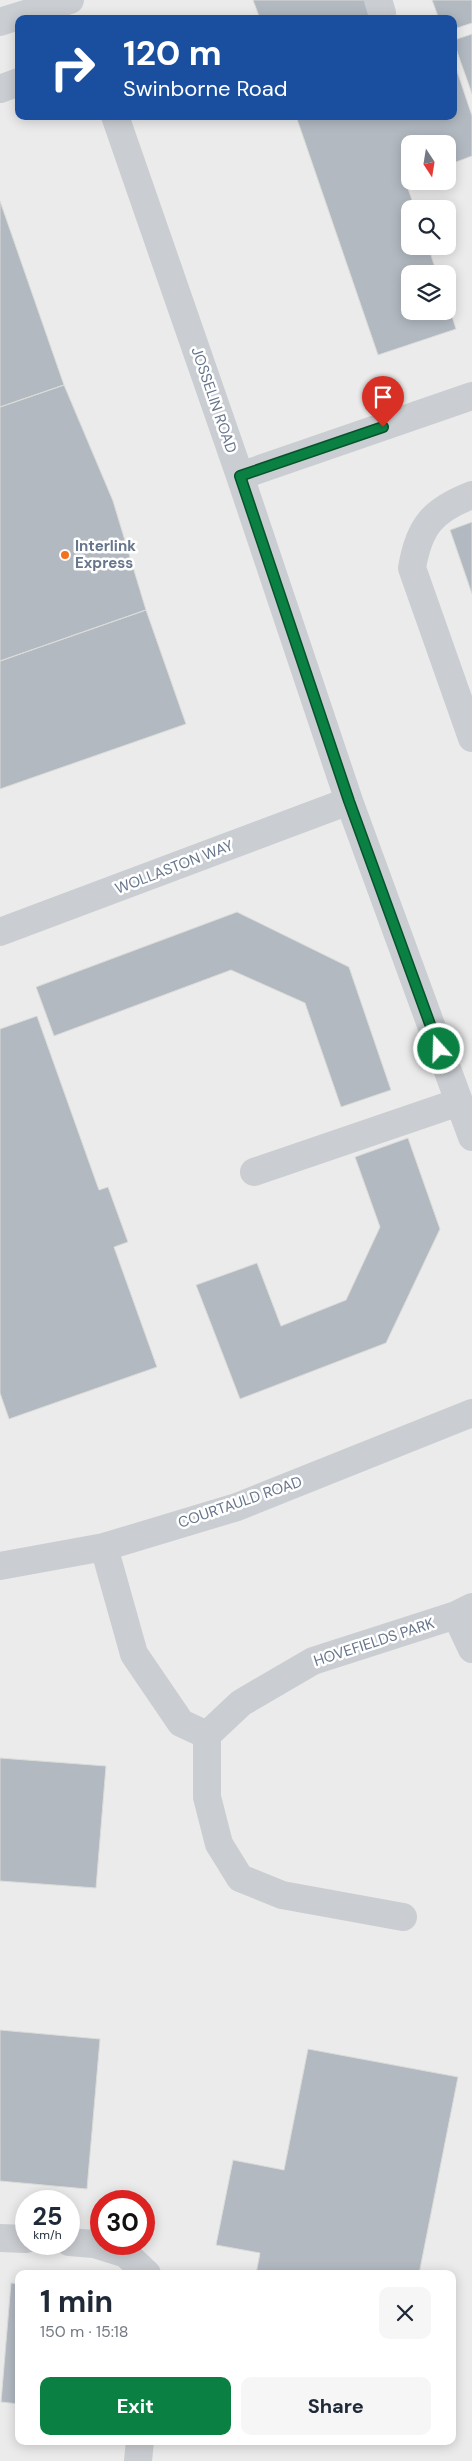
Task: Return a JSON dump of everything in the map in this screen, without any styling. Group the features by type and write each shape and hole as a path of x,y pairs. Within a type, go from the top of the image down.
{"street":[{"path":"22,15 70,0"},
{"path":"75,0 81,15"},
{"path":"0,22 15,17"},
{"path":"0,89 15,83"},
{"name":"JOSSELIN ROAD","path":"116,120 240,476 349,801 472,1137"},
{"path":"240,476 472,396"},
{"path":"472,496 449,504 432,517 416,543 412,568 472,738"},
{"name":"WOLLASTON WAY","path":"0,932 349,801"},
{"path":"254,1172 458,1102"},
{"name":"COURTAULD ROAD","path":"0,1566 104,1547 237,1507 472,1413"},
{"path":"104,1547 134,1654 181,1723 207,1735 207,1797 219,1844 240,1878 282,1895 404,1917"},
{"path":"464,1611 472,1649"},
{"name":"HOVEFIELDS PARK","path":"207,1735 241,1703 313,1661 464,1611"},
{"path":"0,2238 15,2239"},
{"path":"80,2243 94,2244 126,2254 143,2270"},
{"path":"138,2461 140,2445"}],"shaded area":[{"path":"0,0 472,0 472,2461 0,2461"}],"building":[{"path":"253,0 367,0 373,15 259,15"},
{"path":"432,0 472,0 472,23 457,28 457,15 438,15"},
{"path":"472,34 472,94 457,52 457,39"},
{"path":"457,71 472,116 472,156 456,162 456,135 401,135 401,190 408,190 412,200 401,200 401,255 431,255 434,265 401,265 401,320 453,320 456,329 378,355 297,120 457,120"},
{"path":"0,201 64,385 0,407"},
{"name":"Interlink Express","path":"64,385 113,501 146,610 0,661 0,407"},
{"path":"472,522 472,594 450,530"},
{"path":"146,610 186,724 0,789 0,661"},
{"path":"237,912 349,967 391,1090 341,1107 305,1003 231,970 54,1036 36,987"},
{"path":"37,1016 99,1190 108,1187 128,1242 114,1247 157,1367 9,1419 0,1393 0,1029"},
{"path":"408,1138 440,1229 386,1343 240,1399 196,1285 257,1263 281,1326 346,1300 380,1227 355,1157"},
{"path":"0,1758 106,1766 96,1888 0,1881"},
{"path":"0,2030 100,2039 87,2189 0,2181"},
{"path":"308,2049 458,2077 420,2270 257,2270 260,2253 216,2245 233,2160 284,2170"},
{"path":"11,2283 15,2284 15,2404 1,2402"}],"place":[{"name":"Interlink Express","path":"65,555"}],"route":[{"path":"383,427 240,476 349,801 439,1049"}]}
